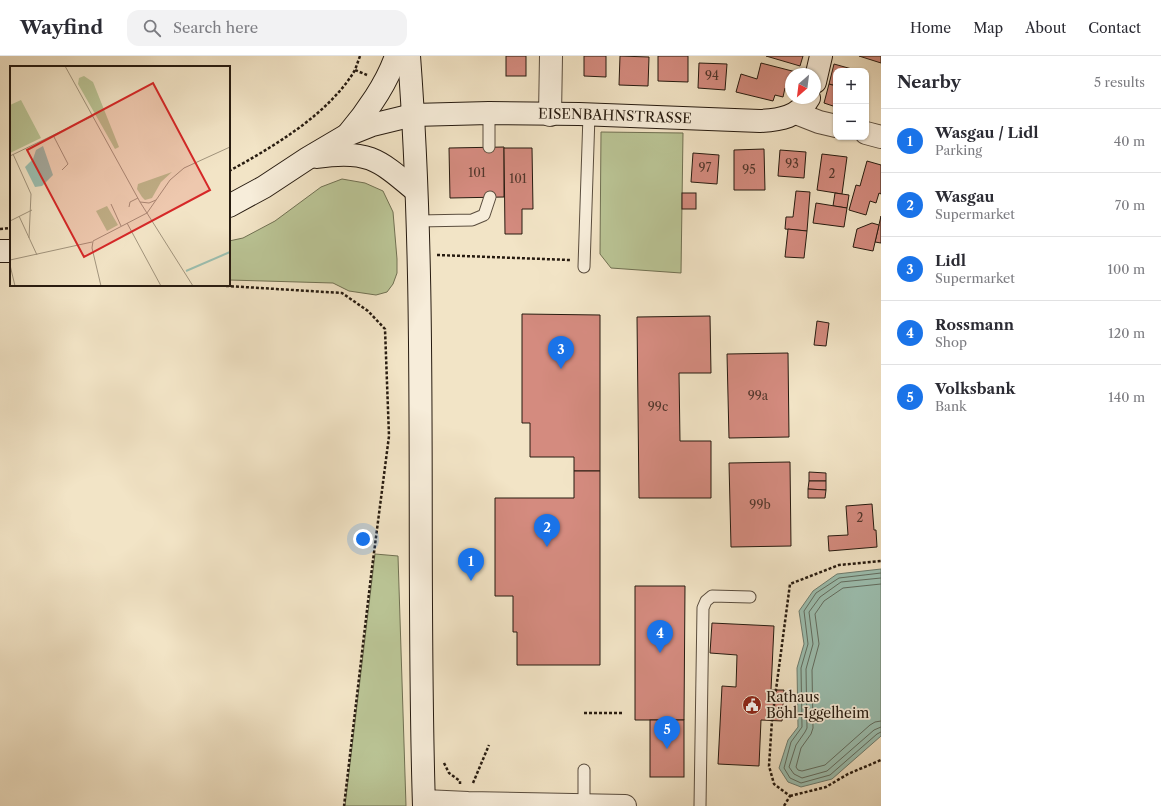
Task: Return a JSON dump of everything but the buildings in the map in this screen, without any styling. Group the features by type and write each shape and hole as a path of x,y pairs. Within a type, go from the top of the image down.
{"main road":[{"path":"230,205 264,187 308,158 347,135 369,106 396,56"},
{"path":"409,56 418,221 421,374 424,803 626,806"},
{"path":"550,115 551,56"},
{"path":"818,68 821,56"},
{"path":"802,106 819,122 833,125"},
{"name":"EISENBAHNSTRASSE","path":"347,135 391,119 413,115 489,113 760,121 776,120 802,106"},
{"path":"869,134 881,137"},
{"path":"308,158 345,154 362,156 375,160 388,168 416,191"}],"lane":[{"path":"489,113 489,147"},
{"path":"580,263 589,115"},
{"path":"418,221 472,220 484,215 490,197"},
{"path":"700,806 703,608 706,601 712,596 750,597"},
{"path":"584,770 584,805"}],"path":[{"path":"230,170 290,135 330,102 346,85 355,70"},
{"path":"0,229 10,228"},
{"path":"437,255 580,263"},
{"path":"227,286 342,293 368,310 385,329 389,436 344,806"},
{"path":"790,796 774,784 769,766 772,720 790,584 839,565 881,561"},
{"path":"584,713 622,713"},
{"path":"442,760 449,773 460,781 473,783 489,745"},
{"path":"784,806 790,796 826,787 848,774 881,760"},
{"path":"458,803 460,781"}],"shaded area":[{"path":"601,132 683,133 681,273 611,268 600,254"},
{"path":"342,179 365,183 383,191 393,212 397,259 397,273 393,284 387,292 376,295 349,291 333,283 230,280 230,241 243,238 275,221 321,187"},
{"path":"375,554 398,556 406,806 345,806"}],"water":[{"path":"881,569 881,736 832,779 801,787 788,782 779,768 788,740 798,727 797,668 804,644 799,611 813,591 837,574"}],"place":[{"name":"Lidl","path":"561,369"},
{"name":"Wasgau","path":"547,547"},
{"name":"Wasgau / Lidl","path":"471,581"},
{"name":"Rossmann","path":"660,653"},
{"name":"Rathaus Böhl-Iggelheim","path":"752,705"},
{"name":"Volksbank","path":"667,749"}]}
